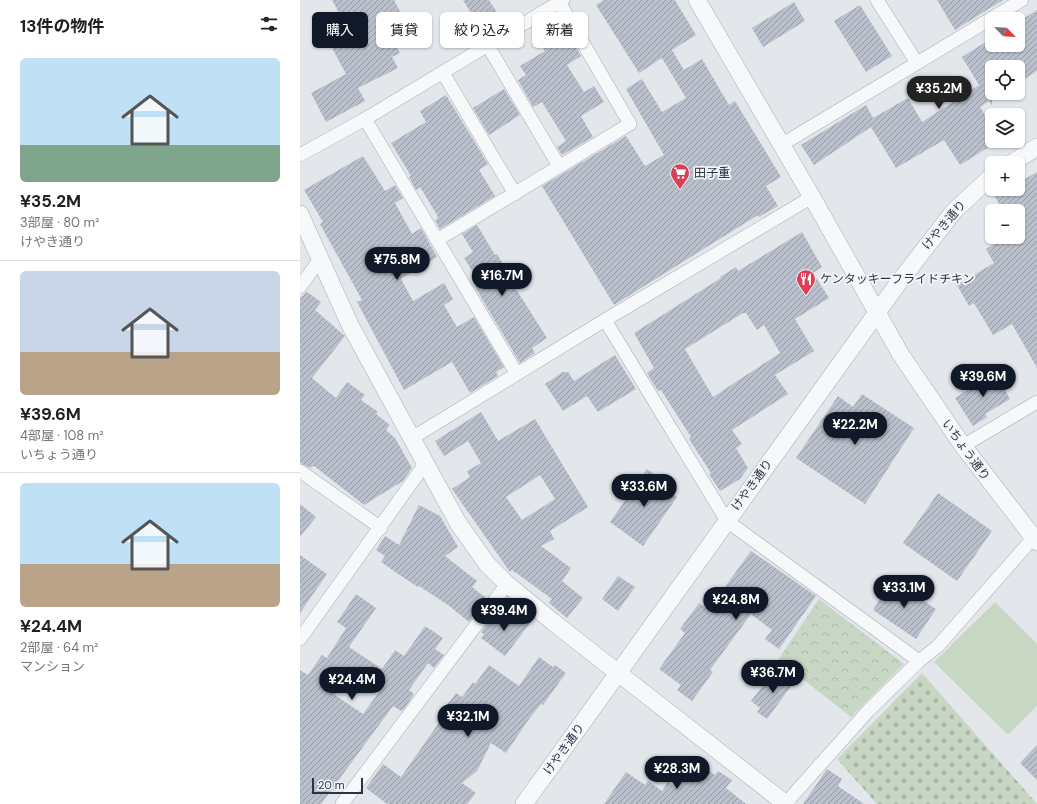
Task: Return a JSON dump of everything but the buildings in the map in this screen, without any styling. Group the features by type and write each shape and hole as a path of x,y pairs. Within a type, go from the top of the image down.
{"street":[{"name":"いちょう通り","path":"697,0 812,197 901,355 963,446 1035,540"},
{"path":"877,0 917,63"},
{"path":"781,144 1022,0"},
{"path":"437,240 630,124 560,1 524,24"},
{"path":"300,155 365,119 485,48"},
{"path":"489,48 559,166"},
{"path":"444,73 515,194"},
{"path":"365,119 516,374"},
{"path":"1023,156 1037,147"},
{"name":"けやき通り","path":"524,804 876,312 949,217 985,182"},
{"path":"412,438 605,320 812,197"},
{"path":"300,214 350,325 458,523 487,564 507,584 618,674 786,804 868,711 919,661 938,646 1035,540"},
{"path":"300,287 320,259"},
{"path":"605,320 726,522 919,661"},
{"path":"963,446 1037,402"},
{"path":"300,639 381,528 425,464"},
{"path":"300,470 381,528"},
{"path":"342,804 507,584"}],"green space":[{"path":"819,599 904,664 851,717 778,660"},
{"path":"995,602 1037,644 1037,706 1008,735 934,662"},
{"path":"922,673 1037,804 877,804 837,759"}],"place":[{"name":"田子重","path":"680,190"},
{"name":"ケンタッキーフライドチキン","path":"806,296"}]}
